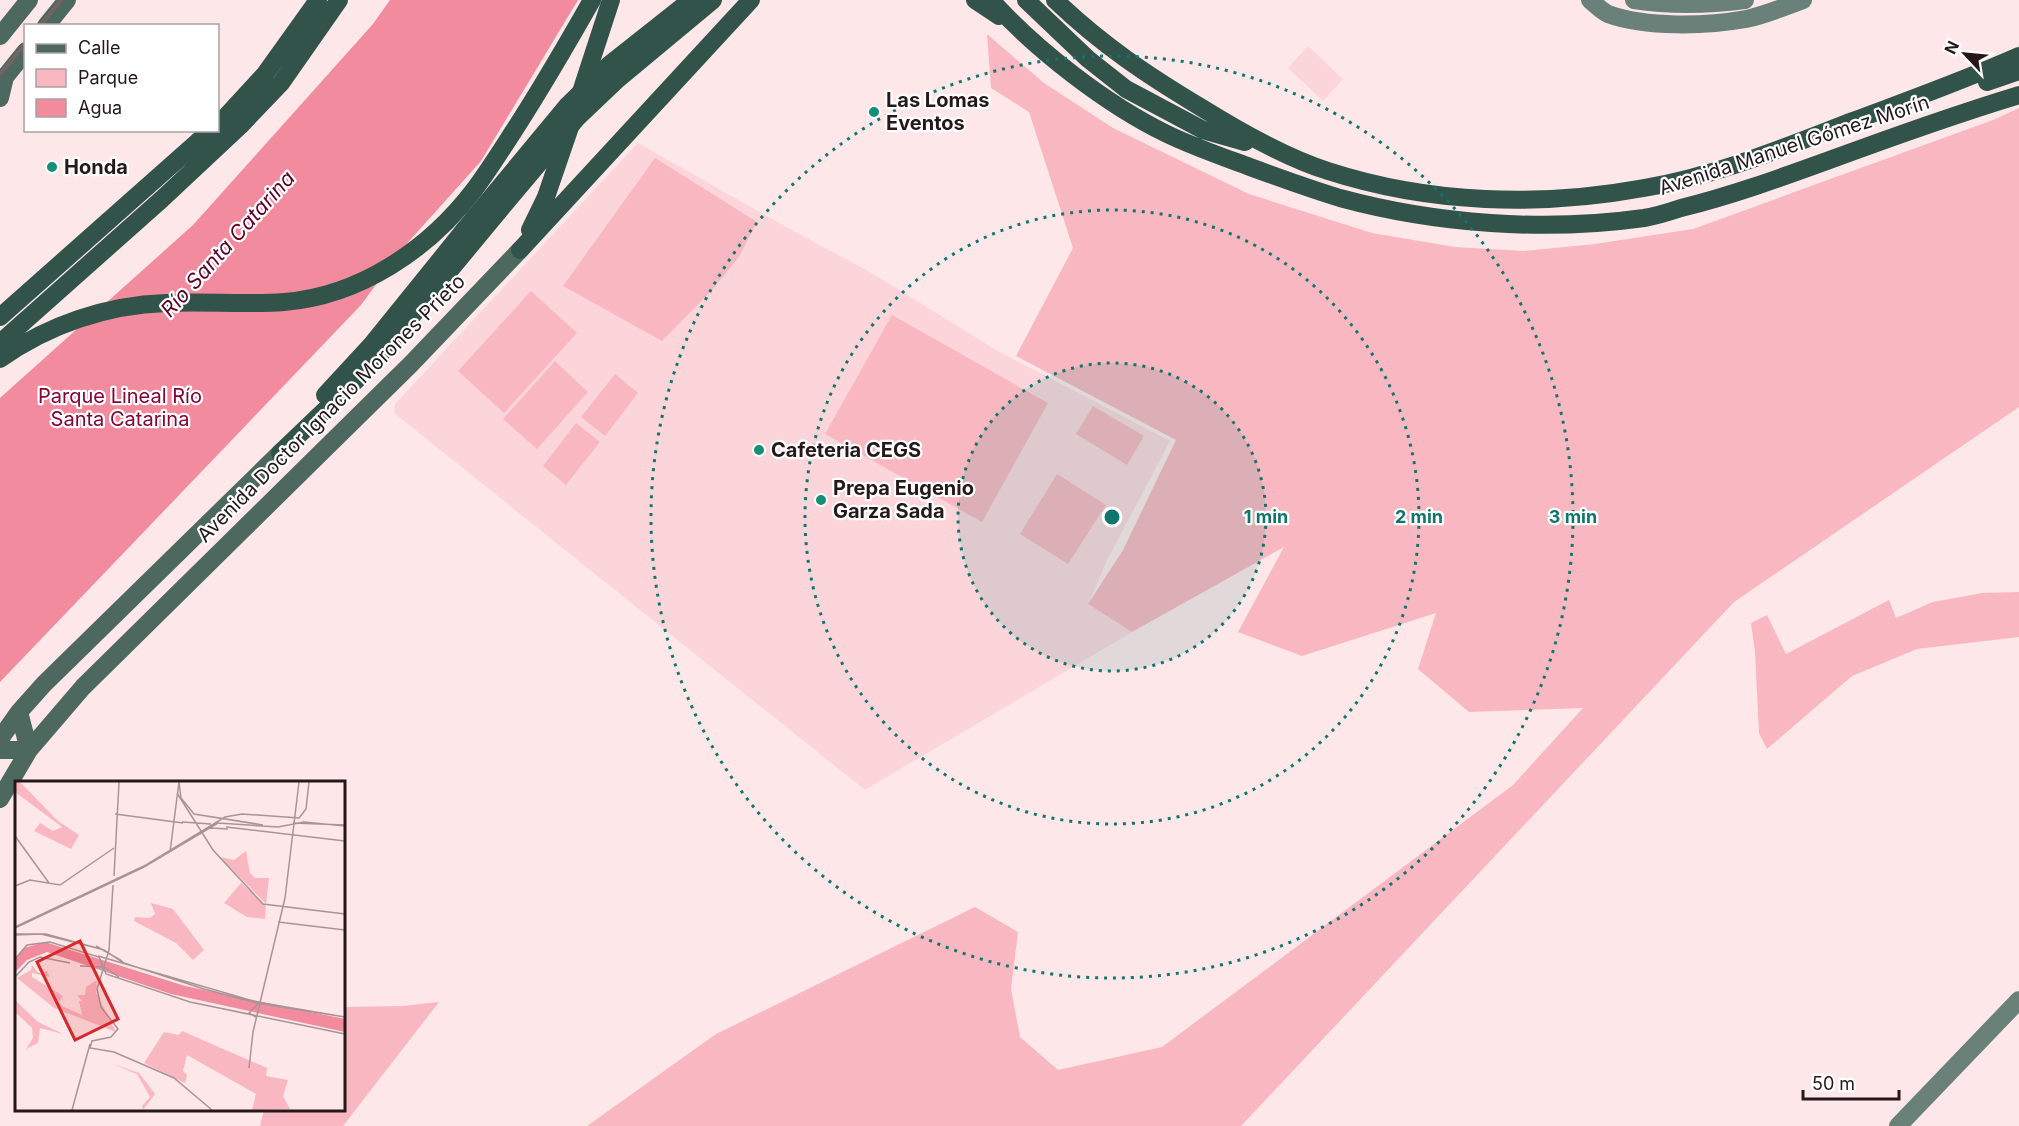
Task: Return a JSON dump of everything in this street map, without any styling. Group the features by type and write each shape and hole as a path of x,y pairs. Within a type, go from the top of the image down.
{"highway":[{"path":"219,124 265,74 318,0"},
{"path":"0,343 162,199 240,126 281,83 339,0"},
{"path":"0,359 22,344 86,316 123,308 164,303 285,302 325,295 361,283 397,263 451,217 474,190 529,107 592,0"},
{"name":"Avenida Doctor Ignacio Morones Prieto","path":"520,250 546,197 611,0"},
{"path":"280,453 293,431 373,343 567,106 610,64 691,0"},
{"path":"280,453 369,368 577,118 618,79 713,0"},
{"path":"520,250 751,0"},
{"path":"975,0 1016,27"},
{"name":"Avenida Manuel Gómez Morín","path":"991,0 1016,27 1089,86 1168,135 1340,198 1444,218 1515,224 1585,223 1645,218 1710,201 1890,137 2019,95"},
{"path":"1026,0 1088,59 1126,89 1203,130 1283,152"},
{"name":"Avenida Manuel Gómez Morín","path":"1055,0 1088,31 1127,61 1228,124 1326,171 1387,188 1457,197 1520,201 1575,198 1646,188 1708,172 1787,146 2019,56"},
{"path":"1904,102 1936,97 2019,71"},
{"path":"0,316 209,132"}],"main road":[{"path":"0,36 29,0"},
{"path":"48,24 68,0"},
{"path":"62,24 80,0"},
{"path":"0,100 5,77 24,53"},
{"path":"0,100 24,72"},
{"name":"Avenida Doctor Ignacio Morones Prieto","path":"0,799 29,750 83,687 411,364 520,250"},
{"name":"Avenida Doctor Ignacio Morones Prieto","path":"0,739 19,712 113,614 280,453"},
{"path":"0,750 29,750 19,712"}],"street":[{"path":"1590,0 1606,13 1634,20 1665,23 1712,23 1747,19 1803,0"},
{"path":"1634,0 1680,5 1745,0"},
{"path":"1898,1126 2019,1000"}],"shaded area":[{"path":"1308,46 1343,79 1323,101 1288,68"},
{"name":"Prepa Eugenio Garza Sada","path":"638,143 877,276 996,350 1170,441 1108,558 1088,604 1132,632 865,790 394,413 395,404"}],"green space":[{"path":"987,34 1044,83 1113,128 1249,194 1372,233 1455,247 1523,251 1595,244 1693,229 1993,120 2019,108 2019,407 1734,602 1241,1126 587,1126 716,1034 975,907 1018,932 1011,989 1020,1037 1058,1070 1162,1047 1513,785 1583,708 1469,712 1418,669 1436,613 1302,656 1238,632 1284,547 1132,632 1088,604 1123,550 1176,440 1016,356 1073,248 1029,112 991,88"},
{"path":"655,158 757,222 739,257 711,291 662,341 563,286"},
{"path":"531,291 577,333 504,413 458,371"},
{"path":"892,315 1048,403 982,522 825,434"},
{"path":"555,361 588,392 537,449 503,419"},
{"path":"615,374 638,393 605,436 581,417"},
{"path":"1093,406 1144,436 1127,465 1076,434"},
{"path":"576,423 600,442 566,485 543,466"},
{"path":"1057,474 1106,505 1068,564 1020,534"},
{"path":"2019,592 2019,637 1917,649 1852,676 1767,749 1759,733 1755,652 1751,623 1767,615 1786,654 1889,600 1896,618 1933,602 1982,593"},
{"path":"439,1002 343,1126 260,1126 264,1111 345,1111 345,1007 403,1006"}],"water":[{"name":"Río Santa Catarina","path":"390,0 578,0 481,161 402,249 361,305 0,682 0,398 193,225 373,24"}],"railway":[{"path":"42,24 61,0"},
{"path":"0,74 24,45"}],"place":[{"name":"Las Lomas Eventos","path":"874,112"},
{"name":"Honda","path":"52,167"},
{"name":"Cafeteria CEGS","path":"759,450"},
{"name":"Prepa Eugenio Garza Sada","path":"821,500"}],"park label":[{"name":"Parque Lineal Río Santa Catarina","path":"120,408"}]}
